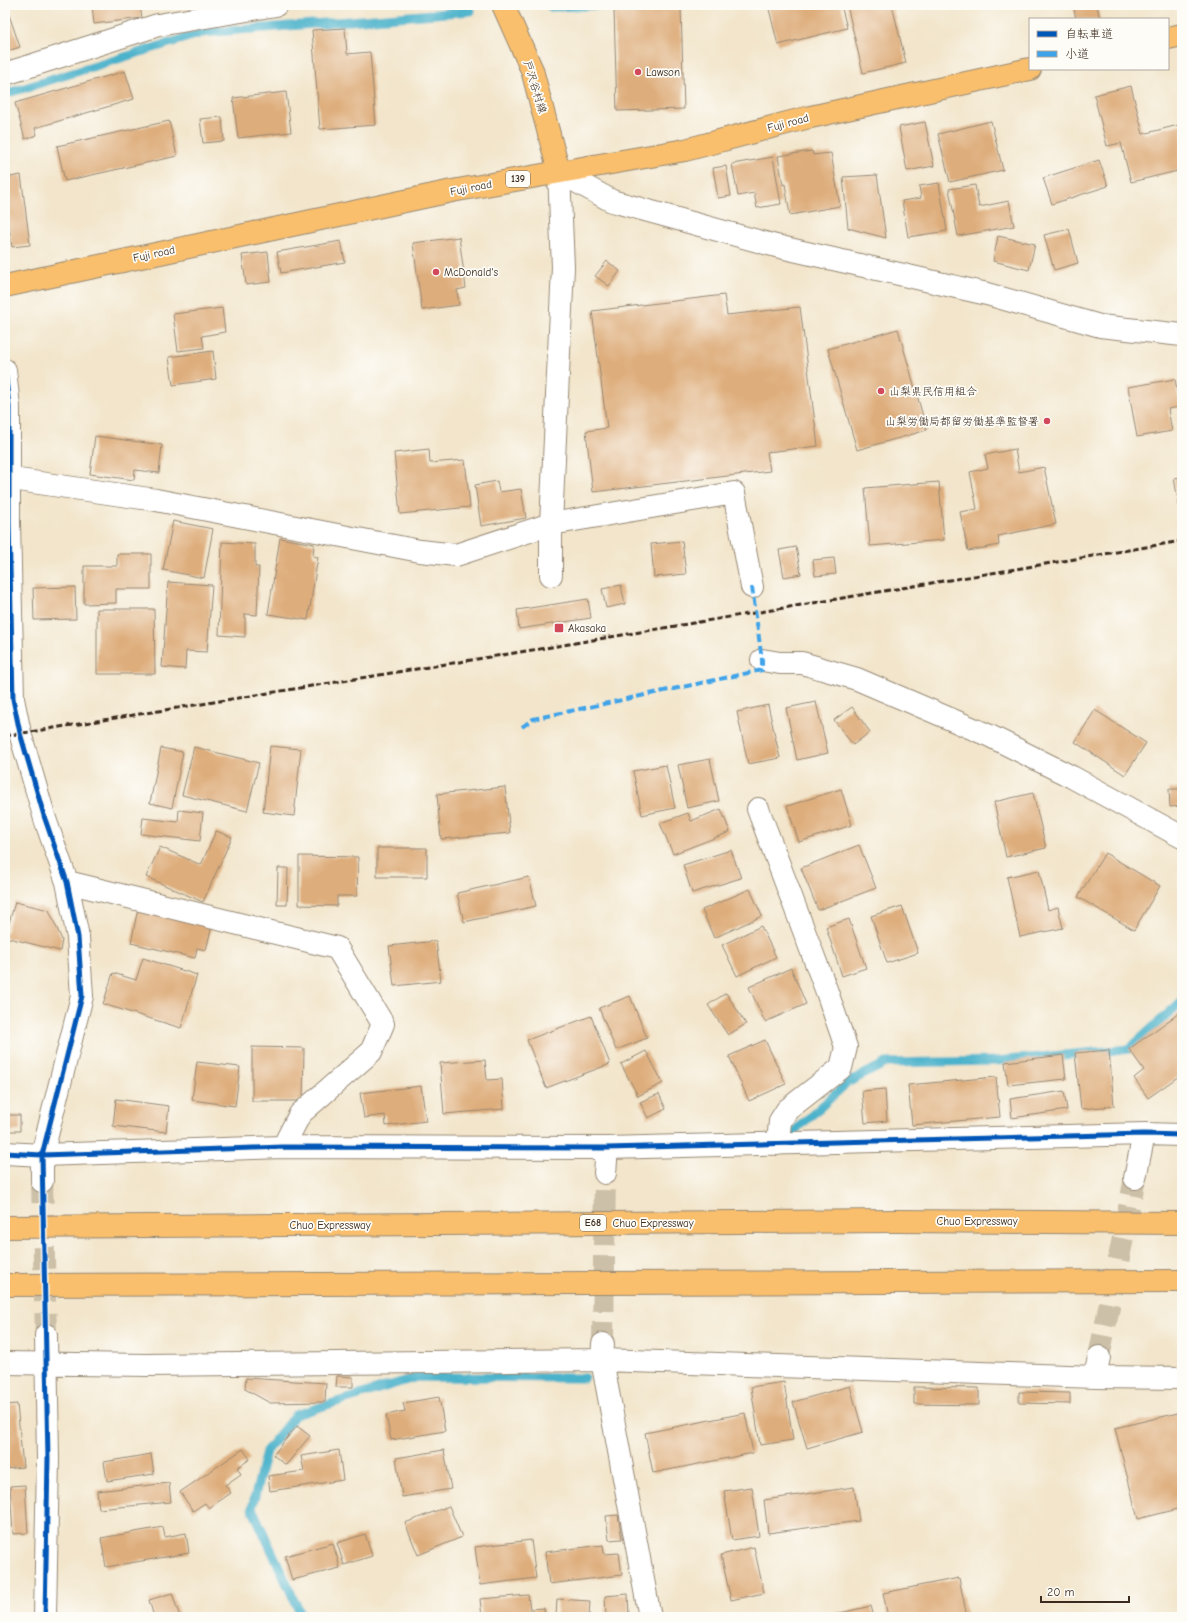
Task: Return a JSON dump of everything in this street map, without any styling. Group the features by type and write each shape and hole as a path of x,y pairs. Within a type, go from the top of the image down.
{"main road":[{"name":"戸沢谷村線","path":"504,5 532,70 559,172"},
{"path":"1169,38 1182,35"},
{"name":"Fuji road","path":"5,286 452,191 685,150 806,118 1029,69"},
{"name":"Chuo Expressway","path":"5,1227 897,1221 1182,1223"},
{"path":"5,1285 1182,1281"}],"street":[{"path":"5,74 158,25 276,5"},
{"path":"559,172 612,201 776,246 987,294 1100,326 1182,335"},
{"path":"551,575 551,524 563,267 559,172"},
{"path":"5,370 9,407 7,478 9,700 45,819 67,882 78,937 82,996 42,1155 42,1181"},
{"path":"7,478 156,500 420,551 456,555 551,524 734,493 752,587"},
{"path":"762,660 780,663 802,663 864,682 990,736 1072,777 1182,838"},
{"path":"758,809 827,992 846,1047 841,1068 787,1110 780,1121 778,1144"},
{"path":"67,882 337,948 382,1024 371,1052 300,1114 283,1147"},
{"path":"1135,1178 1144,1134"},
{"path":"5,1153 42,1155 283,1147 607,1148 1144,1134 1182,1135"},
{"path":"605,1173 607,1148"},
{"path":"45,1617 48,1460 46,1335"},
{"path":"602,1352 650,1617"},
{"path":"5,1363 147,1365 602,1352 1097,1367 1182,1378"}],"building":[{"path":"92,5 140,5 142,18 94,24"},
{"path":"768,5 841,5 847,28 778,45"},
{"path":"847,5 892,5 906,63 863,73"},
{"path":"1073,5 1097,5 1100,18 1076,18"},
{"path":"681,8 684,109 617,111 614,10"},
{"path":"8,12 20,47 5,52 5,13"},
{"path":"345,28 347,54 370,52 376,125 320,129 312,30"},
{"path":"125,71 134,99 35,128 37,135 25,139 15,103"},
{"path":"1131,86 1143,134 1182,124 1182,170 1131,182 1121,143 1107,146 1094,95"},
{"path":"286,92 291,132 238,138 233,98"},
{"path":"222,117 224,141 203,143 200,119"},
{"path":"169,121 177,156 65,181 57,146"},
{"path":"991,121 1003,170 950,182 938,134"},
{"path":"925,122 934,166 907,171 899,127"},
{"path":"812,151 813,155 831,153 840,206 790,215 785,184 783,185 778,156"},
{"path":"773,157 781,204 757,208 754,193 738,196 732,164"},
{"path":"1099,160 1108,186 1052,204 1043,178"},
{"path":"726,166 731,196 718,198 713,168"},
{"path":"21,175 30,245 12,247 9,227 5,228 5,178"},
{"path":"877,175 886,238 848,228 843,177"},
{"path":"939,183 947,231 908,237 902,201 921,198 919,186"},
{"path":"975,185 979,207 1009,201 1014,226 958,236 949,189"},
{"path":"1069,229 1078,263 1054,270 1044,235"},
{"path":"998,236 1035,244 1029,270 993,261"},
{"path":"459,237 466,288 457,290 459,305 422,310 413,243"},
{"path":"341,241 345,262 281,273 277,252"},
{"path":"268,252 271,282 246,285 242,255"},
{"path":"607,261 620,271 609,286 595,276"},
{"path":"724,295 727,315 800,307 818,446 767,452 770,471 593,492 586,431 607,428 592,311"},
{"path":"222,308 225,332 202,336 204,348 178,351 173,314"},
{"path":"898,329 927,430 857,450 828,349"},
{"path":"213,351 216,379 173,385 169,357"},
{"path":"1175,379 1180,407 1168,409 1172,431 1137,437 1128,387"},
{"path":"95,436 162,445 159,473 135,470 134,480 90,474"},
{"path":"429,449 430,463 465,460 470,507 400,514 394,453"},
{"path":"1015,449 1019,472 1044,467 1056,524 998,536 999,545 968,551 960,512 977,509 970,472 988,468 985,455"},
{"path":"1182,477 1182,506 1179,506 1174,478"},
{"path":"497,481 499,492 521,489 526,518 481,526 475,485"},
{"path":"939,482 944,540 870,546 865,488"},
{"path":"173,521 213,529 204,578 163,570"},
{"path":"280,538 314,544 313,556 318,557 308,620 268,614"},
{"path":"682,541 686,574 654,577 651,544"},
{"path":"222,542 255,544 255,567 259,567 257,615 245,614 245,637 219,635"},
{"path":"796,547 801,574 784,577 779,550"},
{"path":"117,554 151,554 151,589 116,589 116,603 84,604 84,566 117,566"},
{"path":"834,558 836,574 815,576 813,560"},
{"path":"168,582 212,585 207,652 186,651 185,669 162,667"},
{"path":"621,585 625,604 606,608 602,589"},
{"path":"75,587 76,619 34,620 33,588"},
{"path":"588,599 591,618 519,629 517,610"},
{"path":"97,609 154,609 155,674 97,674"},
{"path":"816,702 828,753 797,760 786,708"},
{"path":"768,705 780,758 748,764 737,712"},
{"path":"852,707 870,732 853,745 834,720"},
{"path":"1095,710 1146,743 1125,775 1075,742"},
{"path":"270,746 301,749 294,816 263,812"},
{"path":"194,747 259,763 247,811 182,795"},
{"path":"161,748 183,752 172,808 150,803"},
{"path":"710,759 719,801 687,808 678,765"},
{"path":"666,765 675,808 642,815 633,771"},
{"path":"505,787 510,833 441,839 437,794"},
{"path":"841,789 852,825 799,842 787,806"},
{"path":"1169,789 1182,789 1182,806 1170,807"},
{"path":"1033,793 1046,848 1006,857 994,802"},
{"path":"721,809 730,832 673,854 660,823 688,813 691,821"},
{"path":"179,810 203,813 200,841 141,834 143,818 178,822"},
{"path":"216,831 232,837 203,902 146,877 160,847 201,865"},
{"path":"859,845 876,888 818,910 801,868"},
{"path":"377,848 427,848 427,877 377,877"},
{"path":"731,850 741,878 692,893 683,865"},
{"path":"1105,853 1160,886 1134,930 1078,897"},
{"path":"299,856 358,857 357,896 337,896 337,906 299,905"},
{"path":"278,868 288,868 287,905 277,905"},
{"path":"1039,870 1048,910 1058,907 1063,928 1020,937 1007,877"},
{"path":"529,877 536,906 464,922 457,893"},
{"path":"750,889 762,916 714,938 702,910"},
{"path":"15,902 49,910 62,940 60,951 5,937"},
{"path":"902,906 918,953 887,963 871,916"},
{"path":"138,908 212,925 206,950 197,948 195,958 131,943"},
{"path":"849,919 866,968 842,976 826,927"},
{"path":"761,926 776,957 737,976 722,945"},
{"path":"436,941 441,981 394,986 389,946"},
{"path":"143,958 197,975 181,1028 103,1004 113,973 136,980"},
{"path":"791,968 806,1004 765,1022 749,987"},
{"path":"726,993 746,1024 728,1035 708,1005"},
{"path":"630,996 647,1038 616,1050 599,1008"},
{"path":"1182,1011 1182,1074 1148,1098 1134,1078 1144,1070 1129,1049"},
{"path":"591,1016 610,1064 546,1088 527,1040"},
{"path":"765,1040 786,1084 749,1101 729,1056"},
{"path":"252,1047 304,1048 303,1101 252,1101"},
{"path":"1109,1050 1114,1106 1081,1109 1075,1053"},
{"path":"646,1051 663,1083 638,1096 621,1064"},
{"path":"1063,1055 1066,1079 1008,1085 1005,1062"},
{"path":"485,1060 487,1080 502,1079 504,1109 444,1114 440,1063"},
{"path":"197,1062 240,1067 235,1106 192,1100"},
{"path":"996,1077 1000,1117 912,1125 908,1085"},
{"path":"421,1086 426,1121 386,1126 385,1115 364,1118 360,1093"},
{"path":"885,1089 887,1121 865,1123 862,1091"},
{"path":"1064,1091 1067,1110 1012,1118 1010,1099"},
{"path":"659,1094 666,1109 648,1118 640,1102"},
{"path":"116,1099 169,1106 166,1132 113,1126"},
{"path":"5,1115 20,1115 20,1131 5,1131"},
{"path":"337,1376 353,1377 353,1387 336,1387"},
{"path":"246,1378 326,1383 325,1402 270,1403 245,1389"},
{"path":"784,1382 793,1440 760,1445 751,1387"},
{"path":"850,1386 863,1432 807,1448 793,1402"},
{"path":"914,1387 979,1388 979,1405 914,1404"},
{"path":"1019,1392 1070,1393 1070,1404 1019,1403"},
{"path":"439,1397 445,1431 391,1440 386,1415 405,1411 403,1403"},
{"path":"17,1404 23,1467 5,1469 5,1405"},
{"path":"1182,1412 1182,1508 1138,1519 1115,1428"},
{"path":"745,1413 753,1453 653,1473 645,1433"},
{"path":"297,1426 310,1436 286,1465 273,1455"},
{"path":"243,1449 250,1459 237,1468 241,1474 225,1485 231,1493 209,1508 205,1503 193,1511 180,1492"},
{"path":"339,1450 343,1480 270,1491 268,1476 304,1471 301,1456"},
{"path":"444,1450 451,1489 402,1497 396,1458"},
{"path":"151,1454 154,1474 107,1481 104,1462"},
{"path":"169,1483 171,1502 99,1509 97,1491"},
{"path":"25,1485 28,1533 13,1534 10,1486"},
{"path":"752,1487 759,1536 732,1540 724,1491"},
{"path":"854,1487 859,1521 768,1533 764,1500"},
{"path":"449,1506 462,1537 418,1555 405,1523"},
{"path":"618,1515 622,1539 609,1540 606,1516"},
{"path":"163,1527 165,1537 186,1533 189,1553 106,1567 101,1538"},
{"path":"365,1534 372,1556 344,1565 337,1543"},
{"path":"531,1540 536,1578 480,1585 475,1547"},
{"path":"333,1543 340,1568 292,1580 285,1556"},
{"path":"603,1545 604,1554 619,1553 622,1575 549,1584 545,1552"},
{"path":"754,1547 764,1593 731,1600 721,1555"},
{"path":"959,1578 967,1617 888,1617 883,1593"},
{"path":"1180,1592 1182,1592 1182,1617 1179,1617"},
{"path":"172,1593 180,1617 154,1617 149,1600"},
{"path":"628,1594 629,1617 606,1617 605,1596"},
{"path":"528,1595 530,1609 544,1608 545,1617 482,1617 480,1599"},
{"path":"557,1599 590,1601 589,1617 556,1617"},
{"path":"871,1606 874,1617 827,1617 827,1616"}],"waterway":[{"path":"551,7 609,5"},
{"path":"5,94 202,33 471,11"},
{"path":"789,1136 847,1083 886,1063 996,1061 1129,1049 1182,1001"},
{"path":"302,1617 252,1508 266,1451 295,1415 417,1377 584,1378"}],"tunnel":[{"path":"603,1344 605,1173"},
{"path":"1099,1357 1135,1178"},
{"path":"42,1181 46,1335"}],"railway":[{"path":"5,736 545,648 1182,541"}],"marked path":[{"path":"522,727 533,719 762,670 752,587"}],"cycle path":[{"path":"5,370 9,407 9,523 13,699 20,733 45,819 67,882 78,937 82,996 42,1155 48,1459 45,1617"},
{"path":"5,1153 42,1155 283,1147 607,1148 1144,1134 1182,1135"}],"place":[{"name":"Lawson","path":"638,72"},
{"name":"McDonald's","path":"436,272"},
{"name":"山梨県民信用組合","path":"881,391"},
{"name":"山梨労働局都留労働基準監督署","path":"1047,421"},
{"name":"Akasaka","path":"559,628"}]}
